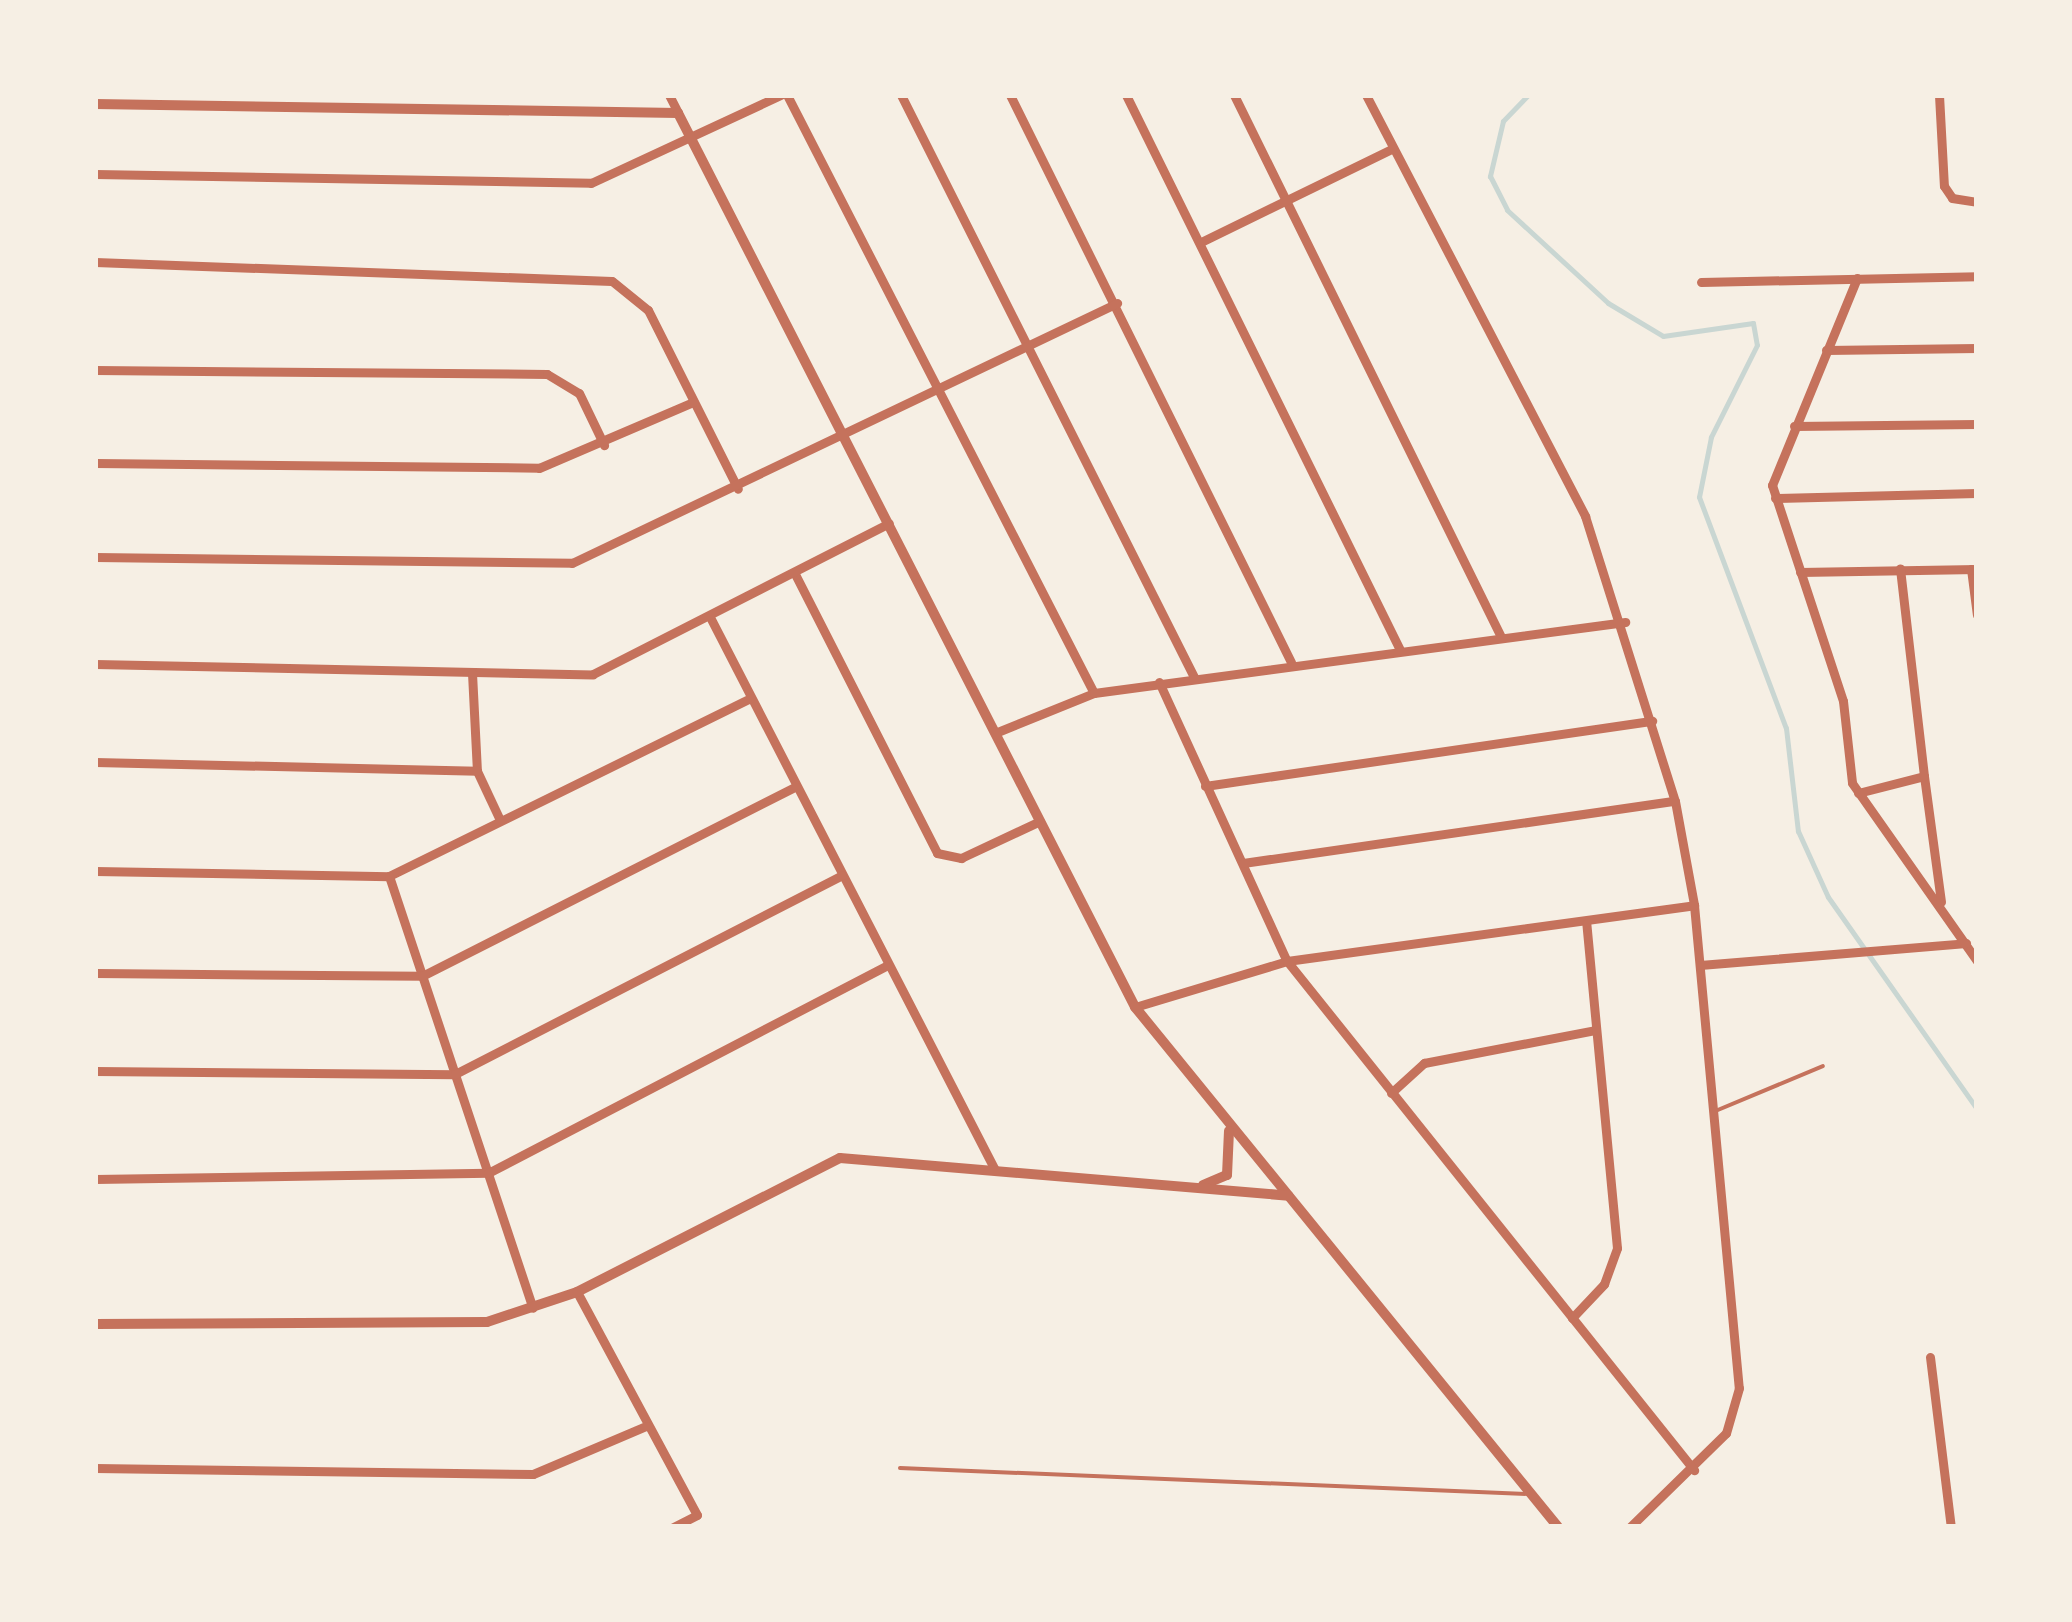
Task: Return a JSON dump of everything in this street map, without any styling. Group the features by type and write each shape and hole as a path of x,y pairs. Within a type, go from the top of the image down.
{"street":[{"path":"669,95 695,139 1135,1007 1558,1527"},
{"path":"95,174 590,183 695,139 784,95 936,396 1094,693"},
{"path":"901,95 1194,676"},
{"path":"1010,95 1117,303 1292,662"},
{"path":"1126,95 1400,650"},
{"path":"1234,95 1501,637"},
{"path":"1366,95 1585,516 1625,622 1675,802 1694,905 1738,1388 1726,1432 1694,1470 1630,1527"},
{"path":"1939,95 1944,186 1952,198 1977,202"},
{"path":"95,104 678,113"},
{"path":"1201,242 1392,149"},
{"path":"95,262 612,280 648,310 738,489"},
{"path":"1700,282 1977,276"},
{"path":"1858,278 1794,426 1775,498 1843,702 1844,755 1858,793 1941,904 1977,961"},
{"path":"95,557 551,566 738,489 846,439 1117,303"},
{"path":"1826,350 1977,348"},
{"path":"95,370 563,376 604,445"},
{"path":"95,463 539,468 604,445 693,402"},
{"path":"1794,426 1977,424"},
{"path":"1775,498 1977,493"},
{"path":"95,664 592,674 711,620 889,523"},
{"path":"1900,568 1941,904"},
{"path":"1800,572 1974,569 1977,615"},
{"path":"795,574 936,853 961,858 1040,821"},
{"path":"711,620 886,966 994,1168"},
{"path":"995,733 1094,693 1292,662 1625,622"},
{"path":"472,673 478,771 500,820"},
{"path":"1159,682 1287,961 1694,1470"},
{"path":"95,871 389,876 752,698"},
{"path":"1206,786 1652,721"},
{"path":"95,762 478,771"},
{"path":"1858,793 1924,776"},
{"path":"95,973 422,976 796,786"},
{"path":"1244,863 1675,802"},
{"path":"95,1070 455,1074 842,875"},
{"path":"389,876 533,1308"},
{"path":"1135,1007 1287,961 1586,923 1694,905"},
{"path":"1572,1318 1604,1284 1617,1248 1586,923"},
{"path":"1700,965 1966,942"},
{"path":"95,1180 488,1173 886,966"},
{"path":"1391,1094 1424,1063 1595,1030"},
{"path":"1188,1187 1228,1174 1234,1157 1222,1116"},
{"path":"95,1324 451,1327 533,1308 577,1292 840,1158 994,1168 1288,1196"},
{"path":"577,1292 646,1426 697,1514 673,1527"},
{"path":"1930,1357 1951,1527"},
{"path":"95,1468 533,1474 646,1426"}],"lane":[{"path":"1713,1112 1822,1066"},
{"path":"900,1468 1532,1495"}],"waterway":[{"path":"1528,95 1503,121 1490,176 1507,210 1608,303 1663,336 1753,323 1757,345 1711,437 1699,497 1786,728 1798,831 1828,897 1977,1109"},
{"path":"1977,1228 1977,1251"}]}
